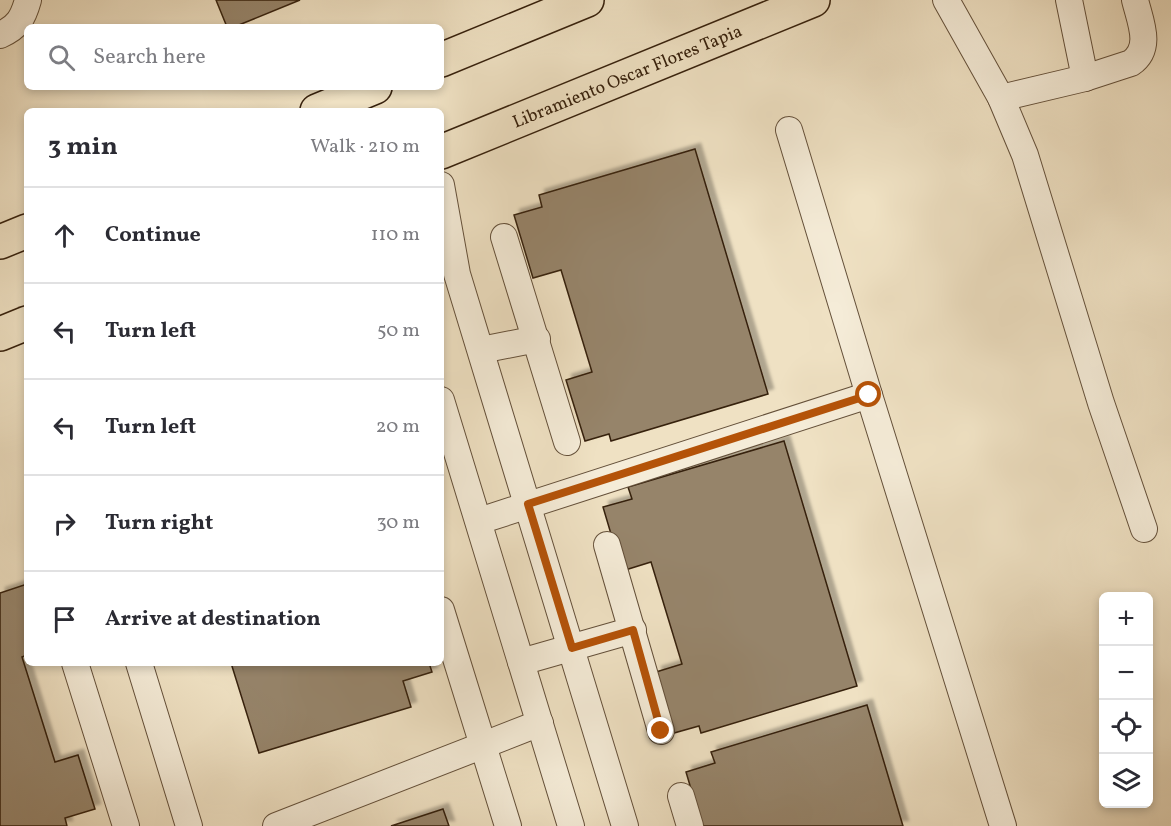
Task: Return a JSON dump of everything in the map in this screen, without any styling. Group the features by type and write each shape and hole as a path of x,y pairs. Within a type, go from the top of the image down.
{"highway":[{"path":"444,59 587,0"},
{"name":"Libramiento Oscar Flores Tapia","path":"444,151 813,0"},
{"path":"324,108 368,90"},
{"path":"0,242 24,232"},
{"path":"0,334 24,324"}],"lane":[{"path":"0,35 12,30 23,18 28,0"},
{"path":"946,0 1001,98 1025,155 1101,403 1144,529"},
{"path":"1069,0 1085,78"},
{"path":"1001,98 1085,78 1137,59 1144,42 1135,0"},
{"path":"789,130 1003,826"},
{"path":"444,202 457,274 625,826"},
{"path":"504,237 567,442"},
{"path":"482,350 537,339"},
{"path":"479,521 869,395"},
{"path":"444,410 571,826"},
{"path":"607,545 661,731"},
{"path":"444,620 508,826"},
{"path":"521,662 633,630"},
{"path":"76,666 126,826"},
{"path":"140,666 189,826"},
{"path":"276,826 540,723"},
{"path":"681,796 690,826"}],"building":[{"path":"216,0 300,0 241,24 226,24"},
{"path":"695,149 768,394 611,441 609,434 585,441 566,380 592,372 561,270 533,278 514,215 542,207 539,195"},
{"path":"784,441 857,686 701,733 699,726 674,733 656,672 682,664 651,562 622,571 603,507 632,499 628,487"},
{"path":"24,585 24,656 22,657 24,666 55,762 78,755 95,809 65,818 67,826 0,826 0,593"},
{"path":"232,666 430,666 432,672 403,681 411,707 259,753"},
{"path":"867,705 903,826 702,826 686,772 715,763 711,752"},
{"path":"443,809 449,826 391,826"}],"route":[{"path":"661,731 633,630 572,648 528,504 869,395"}]}
